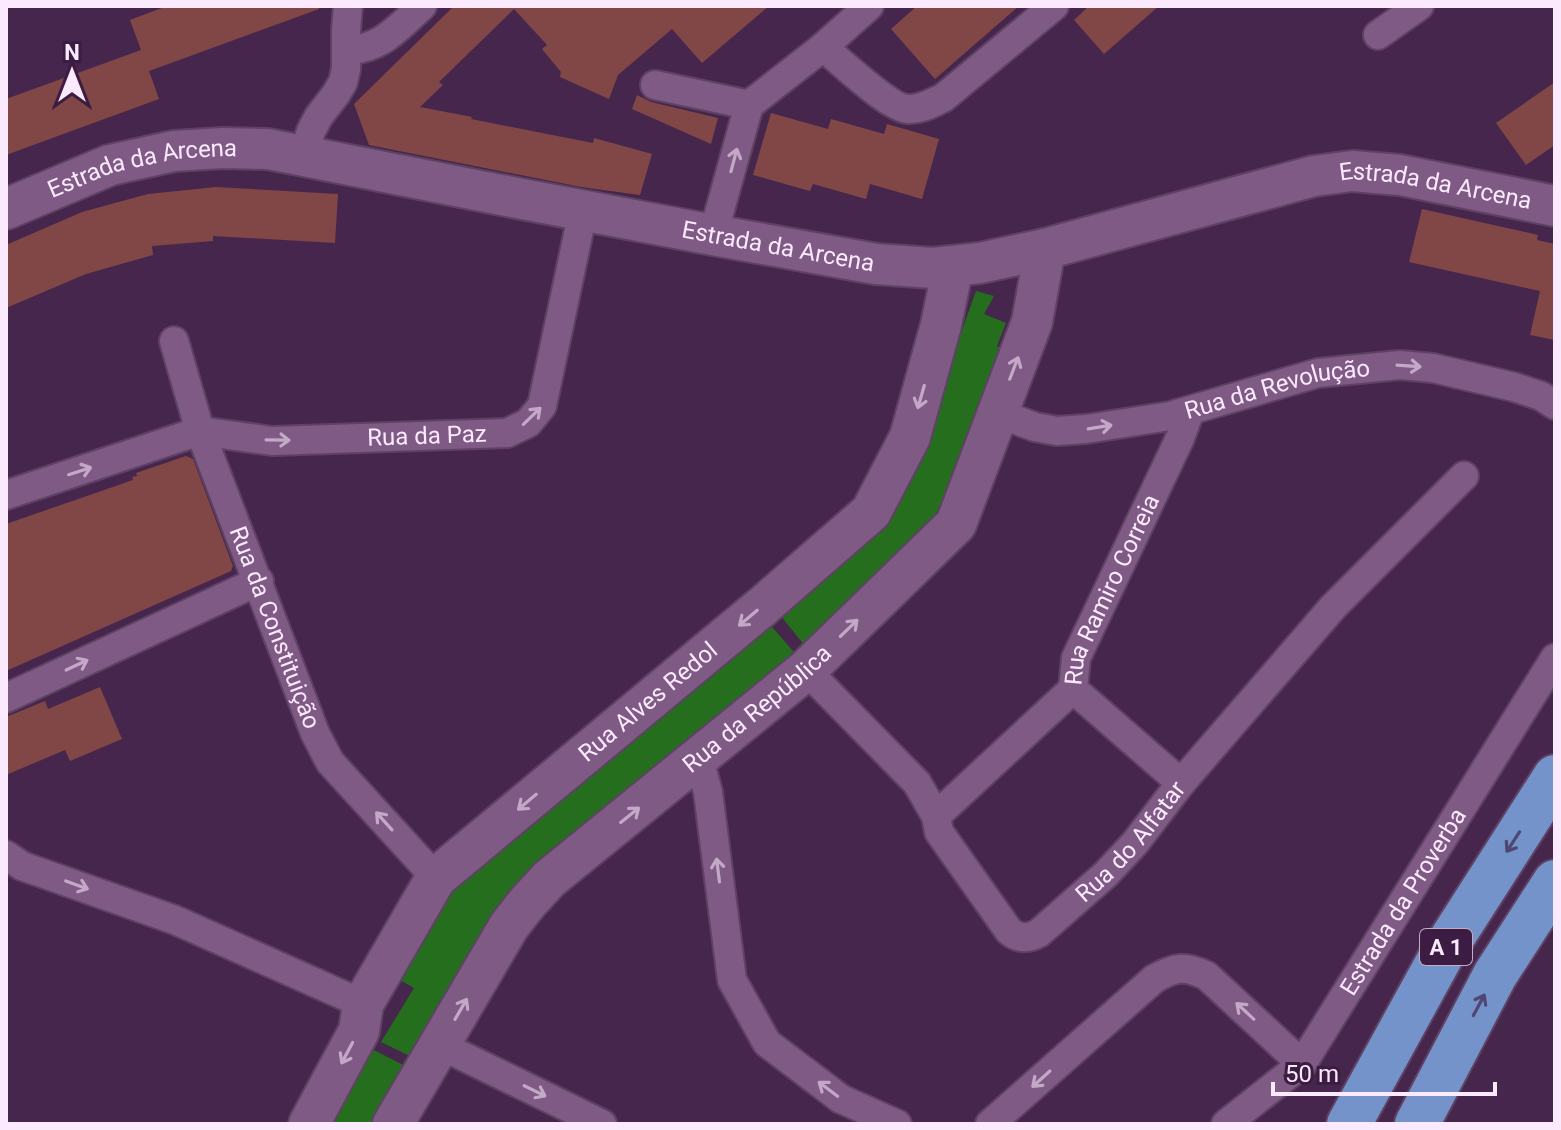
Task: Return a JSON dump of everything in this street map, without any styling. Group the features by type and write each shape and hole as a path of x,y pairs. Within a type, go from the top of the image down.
{"highway":[{"name":"A 1","path":"1349,1124 1445,949 1555,777"},
{"name":"A 1","path":"1417,1124 1495,975 1555,882"}],"street":[{"path":"304,155 319,116 343,82 348,6"},
{"path":"346,51 376,45 422,6"},
{"path":"713,235 749,105 869,6"},
{"path":"823,47 889,101 906,110 923,107 943,98 1054,6"},
{"path":"1378,35 1419,6"},
{"path":"655,85 749,105"},
{"name":"Estrada da Arcena","path":"6,209 110,165 174,151 268,149 713,235 876,264 933,268 1045,249 1254,191 1343,172 1400,175 1555,206"},
{"name":"Rua da Paz","path":"200,431 272,441 507,433 528,423 542,406 583,211"},
{"name":"Rua da República","path":"393,1124 509,926 549,879 806,670 956,524 1032,322 1045,249"},
{"name":"Rua Alves Redol","path":"309,1124 359,1031 363,1004 436,878 871,512 910,437 941,325 953,267"},
{"name":"Rua da Constituição","path":"174,341 200,431 315,733 330,762 436,878"},
{"name":"Rua da Revolução","path":"997,413 1035,427 1057,431 1086,429 1190,411 1318,373 1400,365 1433,368 1514,387 1541,396 1555,405"},
{"name":"Rua Ramiro Correia","path":"936,816 1073,689 1076,658 1190,411"},
{"path":"6,495 200,431"},
{"name":"Rua do Alfatar","path":"806,670 917,783 936,816 939,832 1009,931 1015,936 1031,937 1106,874 1333,607 1464,476"},
{"path":"6,698 259,581"},
{"name":"Estrada da Proverba","path":"1226,1124 1302,1064 1555,658"},
{"path":"1073,689 1181,783"},
{"path":"699,759 708,792 732,980 767,1043 841,1099 897,1124"},
{"path":"6,855 22,866 175,920 363,1004"},
{"path":"990,1124 1154,979 1170,970 1195,970 1207,976 1302,1064"},
{"path":"440,1045 602,1124"}],"green space":[{"path":"976,291 994,296 984,314 1006,323 997,346 1008,353 958,496 809,651 780,615 937,401"},
{"path":"765,619 800,659 537,877 420,1061 381,1042 414,988 392,971 469,863"},
{"path":"362,1044 413,1070 378,1124 316,1124"}],"building":[{"path":"167,6 319,6 319,9 149,71 159,99 6,155 6,99 141,50 130,20"},
{"path":"454,6 769,6 702,63 672,29 618,75 609,99 560,77 561,72 542,49 547,45 514,9 439,82 443,85 420,107 593,143 594,138 652,154 640,195 581,187 369,145 354,104"},
{"path":"917,6 1019,6 935,79 891,29"},
{"path":"1089,6 1159,6 1104,54 1074,20"},
{"path":"1555,82 1555,145 1526,165 1496,123"},
{"path":"637,95 651,102 718,118 711,144 632,109"},
{"path":"771,113 828,129 831,119 884,134 887,124 939,139 922,199 870,184 866,199 813,184 810,191 753,175"},
{"path":"216,187 338,194 335,243 213,236 213,241 152,246 153,255 86,274 6,308 6,245 82,212 148,194"},
{"path":"1422,209 1538,235 1537,240 1555,244 1555,340 1530,335 1540,291 1409,262"},
{"path":"186,456 193,459 233,566 231,571 6,671 6,524 133,480 136,473"},
{"path":"100,687 122,739 70,761 65,750 6,775 6,717 45,701 48,709"}]}
